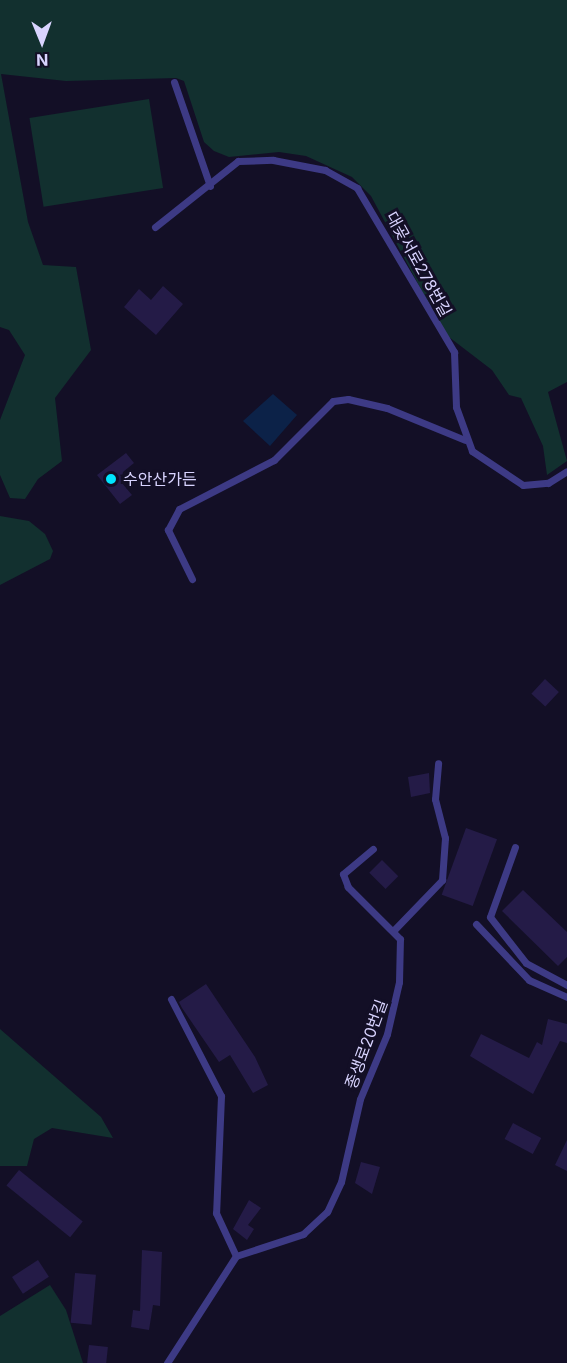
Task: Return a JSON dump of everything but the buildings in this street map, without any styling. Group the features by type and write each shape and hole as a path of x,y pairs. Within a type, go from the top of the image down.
{"lane":[{"path":"174,82 210,186"},
{"name":"대곶서로278번길","path":"155,227 210,186 238,161 273,160 325,170 357,188 454,352 456,407 465,440"},
{"name":"대곶서로278번길","path":"192,579 168,530 179,509 273,460 333,401 348,399 387,408 465,440 496,472 523,485 548,483 567,471"},
{"path":"393,931 442,880 445,838 435,799 438,763"},
{"path":"515,847 489,916 526,963 567,985"},
{"name":"종생로20번길","path":"236,1256 303,1234 335,1197 360,1099 394,1013 402,951 393,931 348,886 343,874 373,849"},
{"path":"476,924 529,980 567,997"},
{"path":"167,1363 236,1256 216,1213 221,1096 171,999"}],"green space":[{"path":"0,0 567,0 567,382 548,392 567,461 547,475 543,446 521,398 509,395 492,370 445,334 371,196 352,177 306,156 279,152 229,157 214,151 204,142 184,81 176,78 66,81 1,74 28,222 43,265 76,267 91,350 55,398 62,461 38,479 25,499 10,498 0,475 0,420 25,355 9,330 0,327"},
{"path":"149,99 163,188 44,207 29,118"},
{"path":"0,516 29,521 45,534 53,551 50,559 0,585"},
{"path":"0,1029 101,1117 113,1138 52,1128 34,1139 27,1166 0,1166"},
{"path":"50,1285 66,1310 83,1363 0,1363 0,1316"}],"water":[{"path":"273,394 297,415 270,446 243,421"}],"place":[{"name":"수안산가든","path":"111,479"}]}
